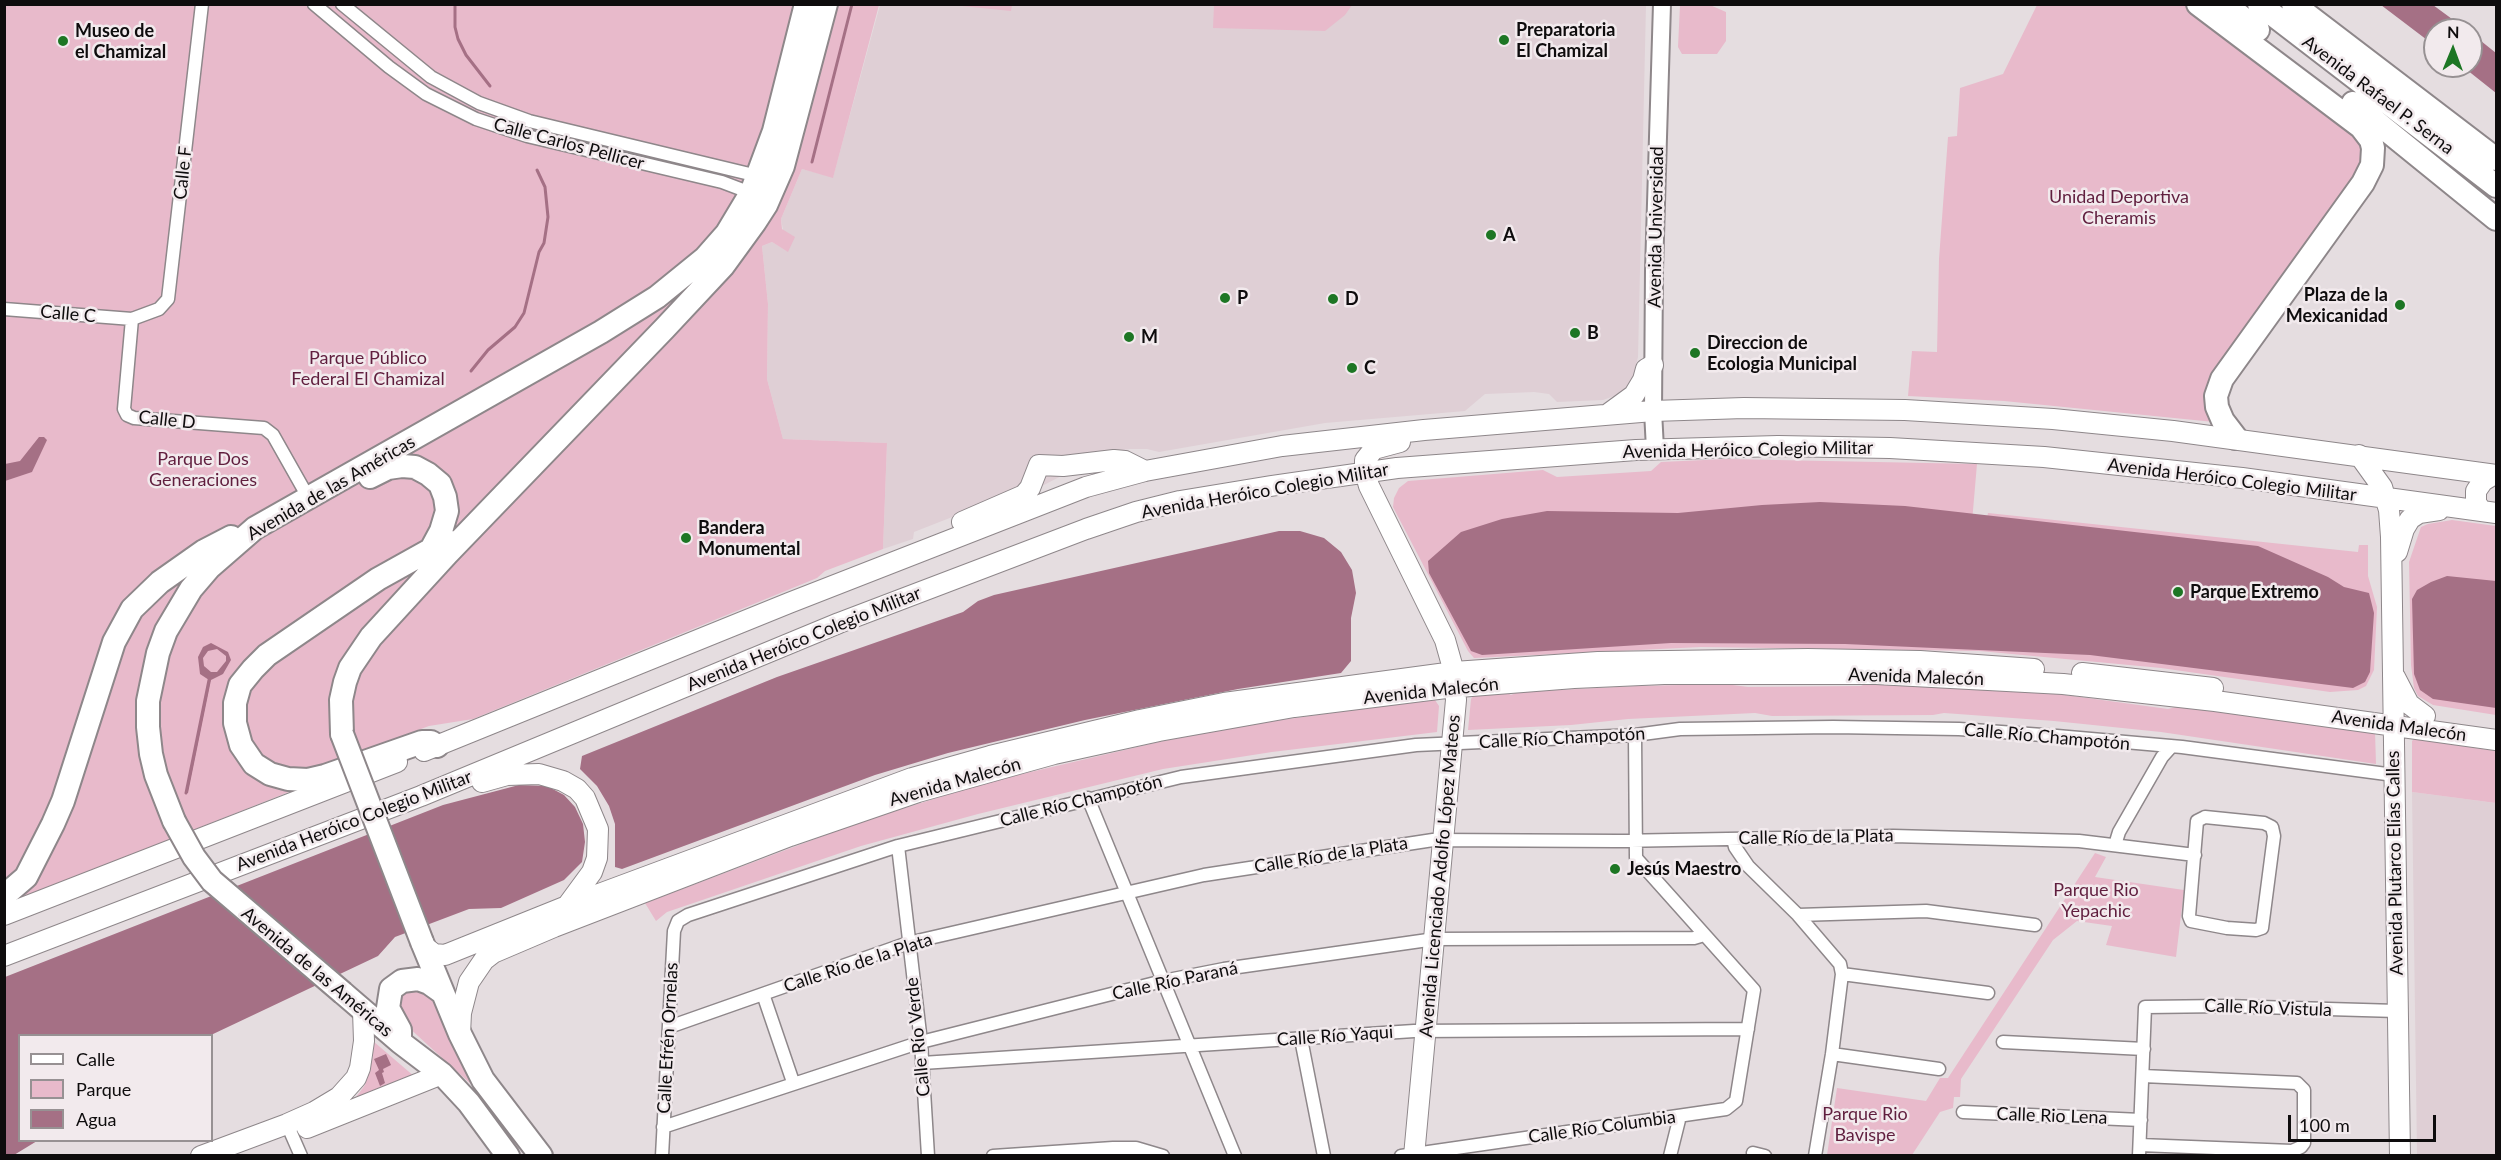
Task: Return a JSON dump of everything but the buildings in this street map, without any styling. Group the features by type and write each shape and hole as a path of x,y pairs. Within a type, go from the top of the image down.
{"highway":[{"name":"Avenida de las Américas","path":"508,1155 468,1103 442,1074 363,1011 212,881 194,857 174,821 156,775 148,727 148,701 158,653 177,609 191,589 209,568 255,528 346,478 657,297 705,258 727,233 755,184 774,131 806,4"},
{"path":"541,1155 496,1099 478,1071 460,1034 342,734 341,700 350,668 371,637 723,266 755,222 766,205 783,166 826,4"},
{"path":"2198,4 2361,127 2371,140 2373,148 2370,172 2363,183 2222,379 2216,396 2217,407 2223,421 2236,438"},
{"path":"2225,4 2381,125 2496,219"},
{"name":"Avenida Rafael P. Serna","path":"2259,4 2496,186"},
{"name":"Avenida Rafael P. Serna","path":"2293,4 2496,159"},
{"path":"346,478 369,477 388,468 402,466 415,467 440,484 447,511 441,531 398,608"},
{"path":"4,896 26,877 53,824 63,801 114,642 132,609 160,582 204,551 227,538 255,528"},
{"path":"437,746 431,742 422,742 325,776 308,780 288,779 270,774 254,764 242,745 235,723 235,703 240,685 267,656 378,579 430,550 460,541"},
{"path":"363,1011 402,981 418,979 429,983 442,993"},
{"path":"391,989 388,1008 400,1030 400,1042"},
{"path":"468,1103 482,1104 496,1099"}],"main road":[{"name":"Avenida Universidad","path":"1655,449 1653,365 1662,4"},
{"path":"1608,415 1634,395 1644,380 1646,369 1653,365"},
{"name":"Avenida Heróico Colegio Militar","path":"4,915 437,746 789,603 1086,487 1145,471 1282,446 1424,430 1653,411 1744,408 1905,410 2053,419 2236,438 2494,475"},
{"path":"1365,472 1365,460 1374,449 1405,441 1424,430"},
{"name":"Avenida Heróico Colegio Militar","path":"4,956 421,796 839,623 1136,512 1180,501 1365,472 1655,449 1778,446 1953,451 2160,469 2489,512"},
{"path":"2359,454 2378,478 2387,499"},
{"path":"942,544 948,532 958,523 1024,495 1030,488 1038,465 1063,466 1114,460 1125,461 1145,471"},
{"name":"Avenida Licenciado Adolfo López Mateos","path":"1365,472 1369,486 1445,640 1455,680 1453,743 1435,939 1410,1155"},
{"path":"2489,512 2476,503 2475,491 2483,481 2494,475"},
{"name":"Avenida Plutarco Elías Calles","path":"2387,499 2392,563 2400,1155"},
{"path":"2392,563 2410,519 2429,511 2454,508"},
{"name":"Avenida Malecón","path":"423,944 434,954 445,955 567,906 874,790 990,756 1140,720 1224,703 1455,680 1795,673 1940,677 2062,684 2393,719 2496,740"},
{"path":"2394,673 2409,704 2425,716"},
{"name":"Avenida Malecón","path":"460,1034 461,1013 469,982 479,966 494,953 554,927 872,807 1005,767 1159,731 1455,680"},
{"name":"Avenida Malecón","path":"2393,719 2425,716 2496,726"},
{"path":"421,796 523,773 550,776 577,789 591,808 598,829 599,844 592,872 567,906"},
{"path":"317,1117 356,1078 364,1048 363,1011"},
{"path":"234,1155 317,1117 442,1074"},
{"path":"201,1155 290,1129"}],"street":[{"name":"Calle F","path":"132,320 159,309 168,299 171,289 202,4"},
{"name":"Calle Carlos Pellicer","path":"314,4 389,67 426,94 476,119 527,136 722,182 755,184"},
{"path":"327,14 336,4"},
{"name":"Calle Carlos Pellicer","path":"342,4 386,43 431,77 479,103 529,121 755,184"},
{"name":"Calle C","path":"4,309 132,320"},
{"name":"Calle D","path":"132,320 124,409 127,415 134,418 264,428 273,435 308,497"},
{"name":"Calle Río Champotón","path":"678,921 688,915 898,846 1088,798 1181,777 1416,745 1635,735 1680,729 1833,727 1959,729 2171,747 2394,775"},
{"path":"1635,735 1636,858 1754,990 1748,1029"},
{"path":"2115,845 2119,832 2162,757 2171,747"},
{"path":"1088,798 1235,1155"},
{"path":"2205,816 2264,823 2272,827 2274,836 2262,928 2256,930 2227,928 2191,921 2189,916 2195,855 2198,821 2205,816"},
{"name":"Calle Río de la Plata","path":"669,1027 908,943 1204,874 1444,839 1636,840 1893,836 2079,841 2195,855"},
{"path":"1733,839 1734,847 1749,866 1834,955 1842,974 1832,1054 1815,1155"},
{"name":"Calle Río Verde","path":"898,846 921,1041 928,1155"},
{"path":"1798,915 1926,911 2035,925"},
{"name":"Calle Efrén Ornelas","path":"662,1155 674,931 678,921"},
{"name":"Calle Río Paraná","path":"663,1127 921,1041 1163,981 1236,967 1435,939 1694,938 1704,934"},
{"path":"1842,974 1988,993"},
{"path":"763,994 793,1082"},
{"name":"Calle Río Vistula","path":"2144,1049 2145,1007 2148,1006 2397,1011"},
{"name":"Calle Río Yaqui","path":"922,1063 1426,1031 1748,1029"},
{"name":"Calle Río Columbia","path":"1410,1155 1680,1116 1732,1106 1736,1101 1748,1029"},
{"path":"1301,1039 1324,1155"},
{"path":"2003,1042 2144,1049 2142,1076 2140,1150 2292,1151 2304,1143 2304,1090 2297,1083 2142,1076"},
{"path":"1832,1054 1939,1069"},
{"name":"Calle Rio Lena","path":"1963,1112 2141,1120"},
{"path":"1670,1155 1680,1116"},
{"path":"290,1129 301,1155"},
{"path":"993,1155 1113,1148 1136,1148 1163,1155"}],"shaded area":[{"path":"880,5 1646,5 1638,357 1632,381 1620,394 1603,400 1557,402 1549,394 1534,392 1485,394 1465,411 1325,423 1159,452 1130,449 1074,457 1073,470 1038,488 1021,490 914,532 913,539 883,549 887,443 783,439 767,379 768,304 762,246 772,242 787,251 781,219 802,169 833,177"},
{"path":"2412,792 2496,803 2496,1155 2417,1155"}],"green space":[{"path":"1012,4 1011,11 952,5"},
{"path":"1214,4 1352,5 1345,15 1325,31 1213,28"},
{"name":"Parque Público Federal El Chamizal","path":"5,5 879,5 833,178 802,169 781,219 782,229 795,237 788,252 772,242 762,246 768,304 767,379 783,439 887,443 883,549 825,571 817,578 473,719 429,726 310,770 299,788 12,902 5,899"},
{"path":"1680,5 1710,5 1726,12 1726,41 1717,54 1682,54 1678,47"},
{"name":"Unidad Deportiva Cheramis","path":"2037,5 2185,5 2358,133 2364,143 2361,170 2259,313 2214,422 2004,401 1908,396 1912,351 1937,352 1939,259 1948,137 1957,136 1960,88 2003,74"},
{"path":"1726,459 1977,464 1972,522 1986,523 1988,513 2358,552 2359,545 2368,545 2368,576 2377,607 2374,670 2366,686 2358,690 2330,692 2161,668 1980,651 1701,647 1474,658 1468,651 1393,507 1399,488 1408,481 1543,470 1557,477 1651,471 1661,462"},
{"path":"2452,520 2496,526 2496,715 2433,705 2418,696 2414,688 2411,665 2409,562 2421,527"},
{"path":"1867,683 2058,694 2168,709 2184,705 2348,730 2356,728 2375,731 2376,764 2161,732 1944,713 1933,715 1772,716 1755,713 1468,730 1471,699 1474,695 1504,691 1511,695 1518,692 1636,686 1725,684 1748,687 1861,686"},
{"path":"1435,700 1439,706 1437,732 1272,752 1163,769 978,814 861,846 667,912 656,921 645,903 860,822 988,782 1163,741 1253,724"},
{"path":"2414,739 2496,751 2496,803 2412,792 2412,741"},
{"path":"2095,853 2106,857 2095,877 2184,890 2176,957 2106,945 2112,926 2077,921 2053,940 1961,1079 1960,1097 1954,1097 1953,1108 1940,1112 1912,1155 1827,1155 1837,1088 1926,1101 1940,1078 1948,1078"},
{"path":"428,989 484,1096 396,1016 397,991"},
{"path":"373,1041 415,1077 354,1100 365,1085 373,1056"}],"water":[{"path":"2381,5 2433,5 2451,18 2423,18 2423,37"},
{"path":"2483,43 2496,53 2496,93 2477,78 2483,78"},
{"path":"39,437 47,440 32,472 5,481 5,464 20,461"},
{"path":"1820,502 1905,506 2258,546 2328,577 2344,587 2369,593 2374,613 2370,672 2365,682 2353,688 2090,655 1845,644 1671,643 1482,655 1471,651 1429,573 1428,561 1461,532 1502,519 1547,511 1678,513"},
{"path":"1279,531 1300,531 1324,538 1341,552 1352,570 1356,593 1351,618 1351,661 1341,673 1238,689 1085,720 948,753 875,775 622,869 615,867 615,824 609,806 597,786 580,769 582,756 777,677 963,612 978,601 994,595"},
{"path":"2447,576 2496,581 2496,708 2433,699 2420,690 2414,674 2412,599 2417,590"},
{"path":"211,643 228,652 231,660 223,674 211,680 188,793 186,793 209,680 200,674 198,657 203,647","holes":["217,649 226,656 226,661 217,672 211,672 204,666 203,658 208,651"]},
{"path":"519,785 547,786 564,795 575,807 583,824 585,842 582,862 564,880 501,908 469,909 395,937 378,956 213,1034 18,1034 18,1142 35,1142 14,1155 5,1156 5,977 443,805"},
{"path":"386,1054 391,1065 383,1069 385,1083 380,1086 375,1073 379,1070 374,1059"}],"waterway":[{"path":"455,4 455,27 458,39 466,55 490,86"},
{"path":"812,162 852,4"},
{"path":"471,371 488,350 515,327 524,313 539,252 544,243 548,217 545,187 537,170"},
{"path":"186,793 209,680"}],"place":[{"name":"Preparatoria El Chamizal","path":"1504,40"},
{"name":"Museo de el Chamizal","path":"63,41"},
{"name":"A","path":"1491,235"},
{"name":"P","path":"1225,298"},
{"name":"D","path":"1333,299"},
{"name":"Plaza de la Mexicanidad","path":"2400,305"},
{"name":"B","path":"1575,333"},
{"name":"M","path":"1129,337"},
{"name":"Direccion de Ecologia Municipal","path":"1695,353"},
{"name":"C","path":"1352,368"},
{"name":"Bandera Monumental","path":"686,538"},
{"name":"Parque Extremo","path":"2178,592"},
{"name":"Jesús Maestro","path":"1615,869"}],"park label":[{"name":"Parque Dos Generaciones","path":"203,469"},
{"name":"Parque Rio Yepachic","path":"2096,900"},
{"name":"Parque Rio Bavispe","path":"1865,1124"}]}
